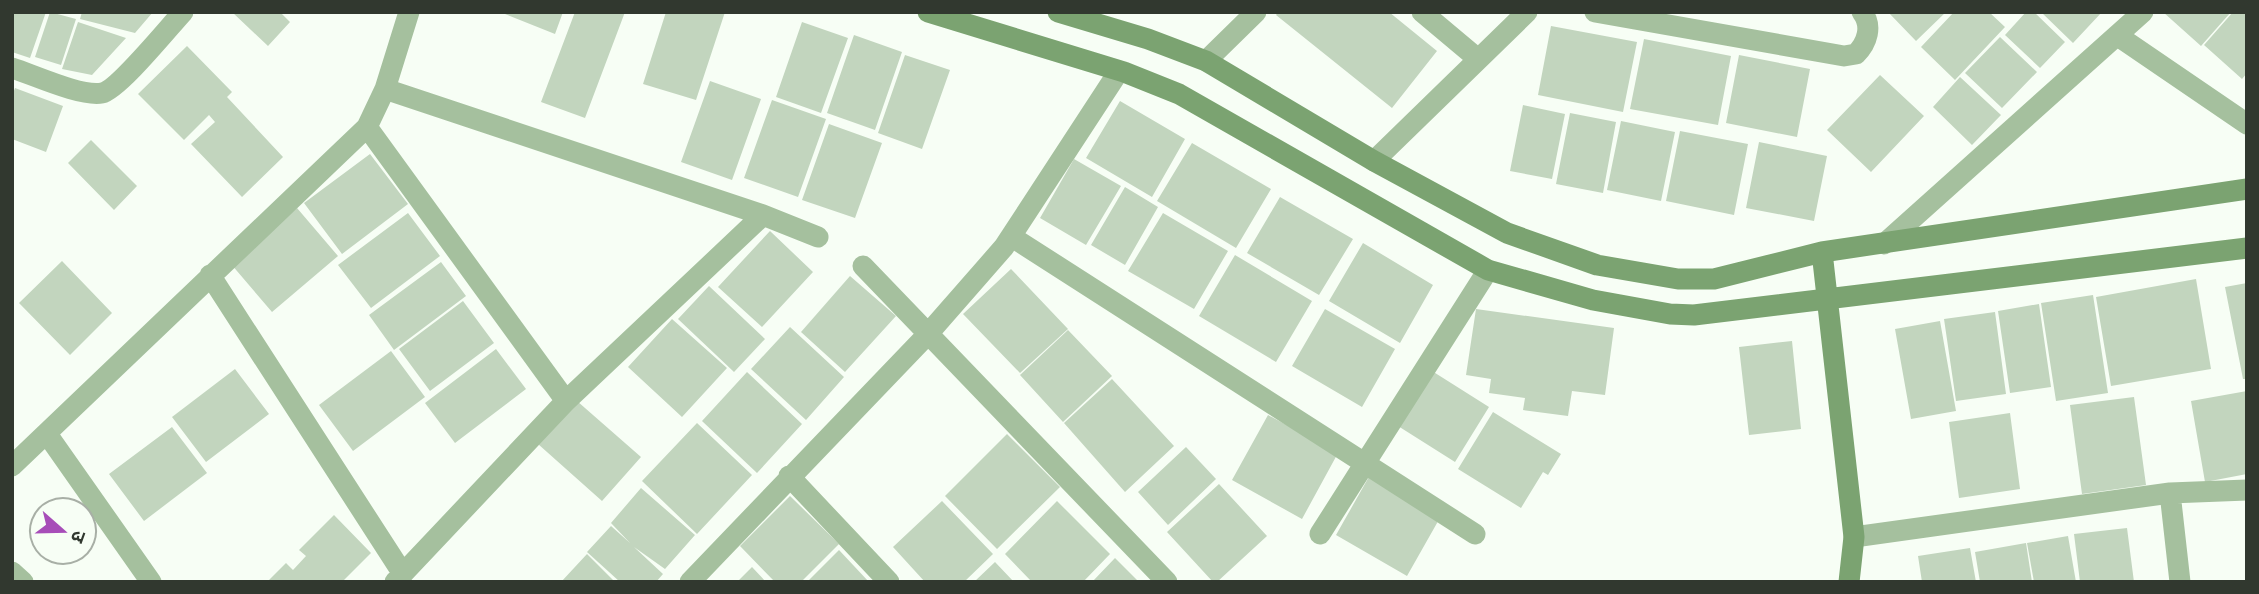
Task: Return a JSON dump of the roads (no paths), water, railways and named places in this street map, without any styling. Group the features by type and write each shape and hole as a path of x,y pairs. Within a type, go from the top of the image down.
{"street":[{"path":"12,68 87,92 103,93 119,82 183,12"},
{"path":"12,466 367,127 385,89 409,12"},
{"path":"928,12 1119,71 1179,94 1488,270 1593,300 1670,314 1694,316 2247,248"},
{"path":"1058,12 1148,39 1206,61 1374,161 1507,233 1597,265 1678,279 1713,279 1822,252 2247,189"},
{"path":"1206,61 1256,12"},
{"path":"1422,12 1478,59"},
{"path":"1374,161 1527,12"},
{"path":"1595,12 1844,56 1856,54 1867,38 1868,27 1861,12"},
{"path":"1884,244 2143,12"},
{"path":"2118,36 2247,124"},
{"path":"690,582 927,335 1012,237 1119,71"},
{"path":"385,89 764,215 818,237"},
{"path":"367,127 565,401"},
{"path":"210,275 399,578 565,401 764,215"},
{"path":"1012,237 1475,534"},
{"path":"1822,252 1854,537 1849,582"},
{"path":"863,266 1167,582"},
{"path":"1321,534 1488,270"},
{"path":"47,434 151,582"},
{"path":"789,476 889,582"},
{"path":"1854,537 2170,494 2247,490"},
{"path":"2170,494 2180,582"},
{"path":"12,572 23,582"}]}
